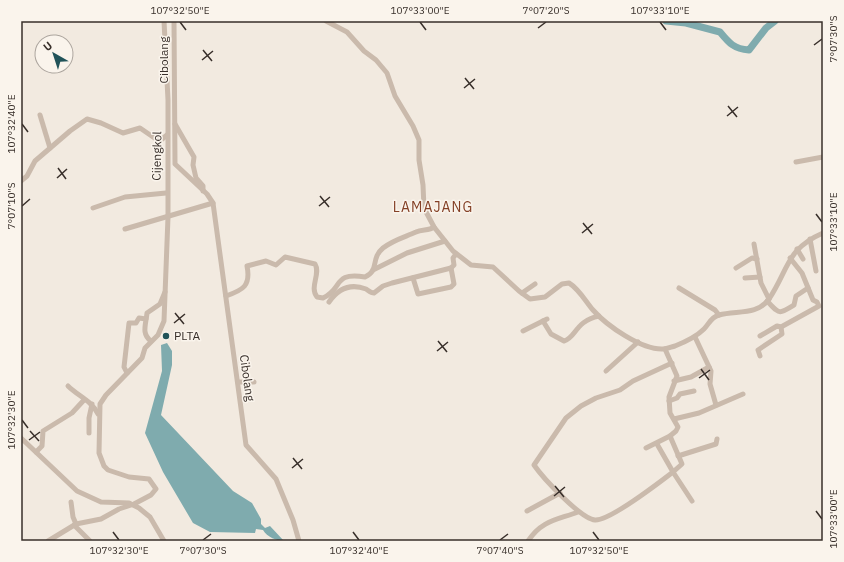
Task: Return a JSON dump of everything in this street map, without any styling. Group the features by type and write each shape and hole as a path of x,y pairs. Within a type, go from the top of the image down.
{"street":[{"name":"Cijengkol","path":"134,504 151,495 156,488 148,479 129,477 108,470 104,466 99,453 99,415 101,401 142,358 145,348 150,341 158,335 164,321 168,217 166,193 167,135 164,21"},
{"name":"Cibolang","path":"174,21 175,164 203,190 213,203 246,445 276,479 293,520 299,541"},
{"path":"326,21 347,32 364,51 376,60 387,73 395,96 413,126 419,140 424,208 434,227 456,254 472,265 493,266 518,291 530,299 541,299 550,295 562,284 569,283 599,316 619,332 638,342 657,349 665,349 695,336 711,320 719,315 755,310 768,300 790,258 797,249 810,239 823,233"},
{"path":"40,115 50,148"},
{"path":"21,181 27,176 33,163 70,131 87,120 99,122 123,133 140,128 158,140 163,139 167,135"},
{"path":"174,123 194,157 193,165 196,178 203,186 203,190"},
{"path":"796,162 823,157"},
{"path":"93,208 126,197 166,193"},
{"path":"125,229 213,203"},
{"path":"226,296 242,291 248,277 247,266 268,261 276,265 285,257 315,264 317,268 314,290 315,295 320,299 326,297 345,277 355,275 365,278 373,272 375,258 384,247 394,240 434,227"},
{"path":"810,239 816,270"},
{"path":"373,270 407,253 445,241"},
{"path":"754,244 758,259 761,283 768,300 777,312 794,305 796,296 808,288"},
{"path":"797,249 803,259"},
{"path":"413,278 418,294 451,287 454,284 451,268 454,265 453,258 456,254"},
{"path":"736,268 752,258 758,259"},
{"path":"760,336 777,326 781,327 819,306 817,302 813,300 802,273 790,258"},
{"path":"329,302 342,288 361,288 374,293 383,286 451,268"},
{"path":"745,278 760,277"},
{"path":"518,291 535,284"},
{"path":"679,288 715,310 719,315"},
{"path":"150,341 144,333 147,313 160,304 166,291"},
{"path":"523,331 545,320 550,334 564,341 568,339 581,323 599,316"},
{"path":"127,372 124,367 129,323 136,323 139,318 146,319"},
{"path":"760,356 758,350 782,334 781,327"},
{"path":"695,336 706,357 710,371 711,391 716,405"},
{"path":"606,371 638,342"},
{"path":"646,448 657,444 670,436 677,429 674,419 670,413 669,401 674,381 677,376 665,349"},
{"path":"670,436 682,465 628,504 600,519 590,519 578,512 534,466 566,418 581,406 596,398 620,390 633,381 672,363"},
{"path":"674,381 691,377 708,367"},
{"path":"238,382 254,382"},
{"path":"68,386 84,400 92,404 99,415"},
{"path":"669,401 677,398 680,394 694,391"},
{"path":"674,419 698,413 744,394"},
{"path":"36,452 42,444 43,431 72,412 84,400"},
{"path":"89,434 89,418 92,404"},
{"path":"21,438 77,491 101,502 134,504 150,517 164,541"},
{"path":"678,456 716,444 717,439"},
{"path":"657,444 692,501"},
{"path":"527,511 560,493"},
{"path":"72,502 72,514 75,524 90,541"},
{"path":"52,540 75,524 101,519 134,504"},
{"path":"528,541 537,529 546,522 578,512"}],"water":[{"path":"167,343 172,351 172,365 161,415 233,491 252,503 261,519 261,524 265,528 270,526 284,541 272,538 263,530 256,529 255,533 210,532 193,523 163,472 145,433 162,371 161,345"}],"waterway":[{"path":"666,21 686,23 720,32 732,45 749,50 766,28 775,21"}],"place":[{"name":"PLTA","path":"166,336"}],"district":[{"name":"LAMAJANG","path":"433,207"}]}
